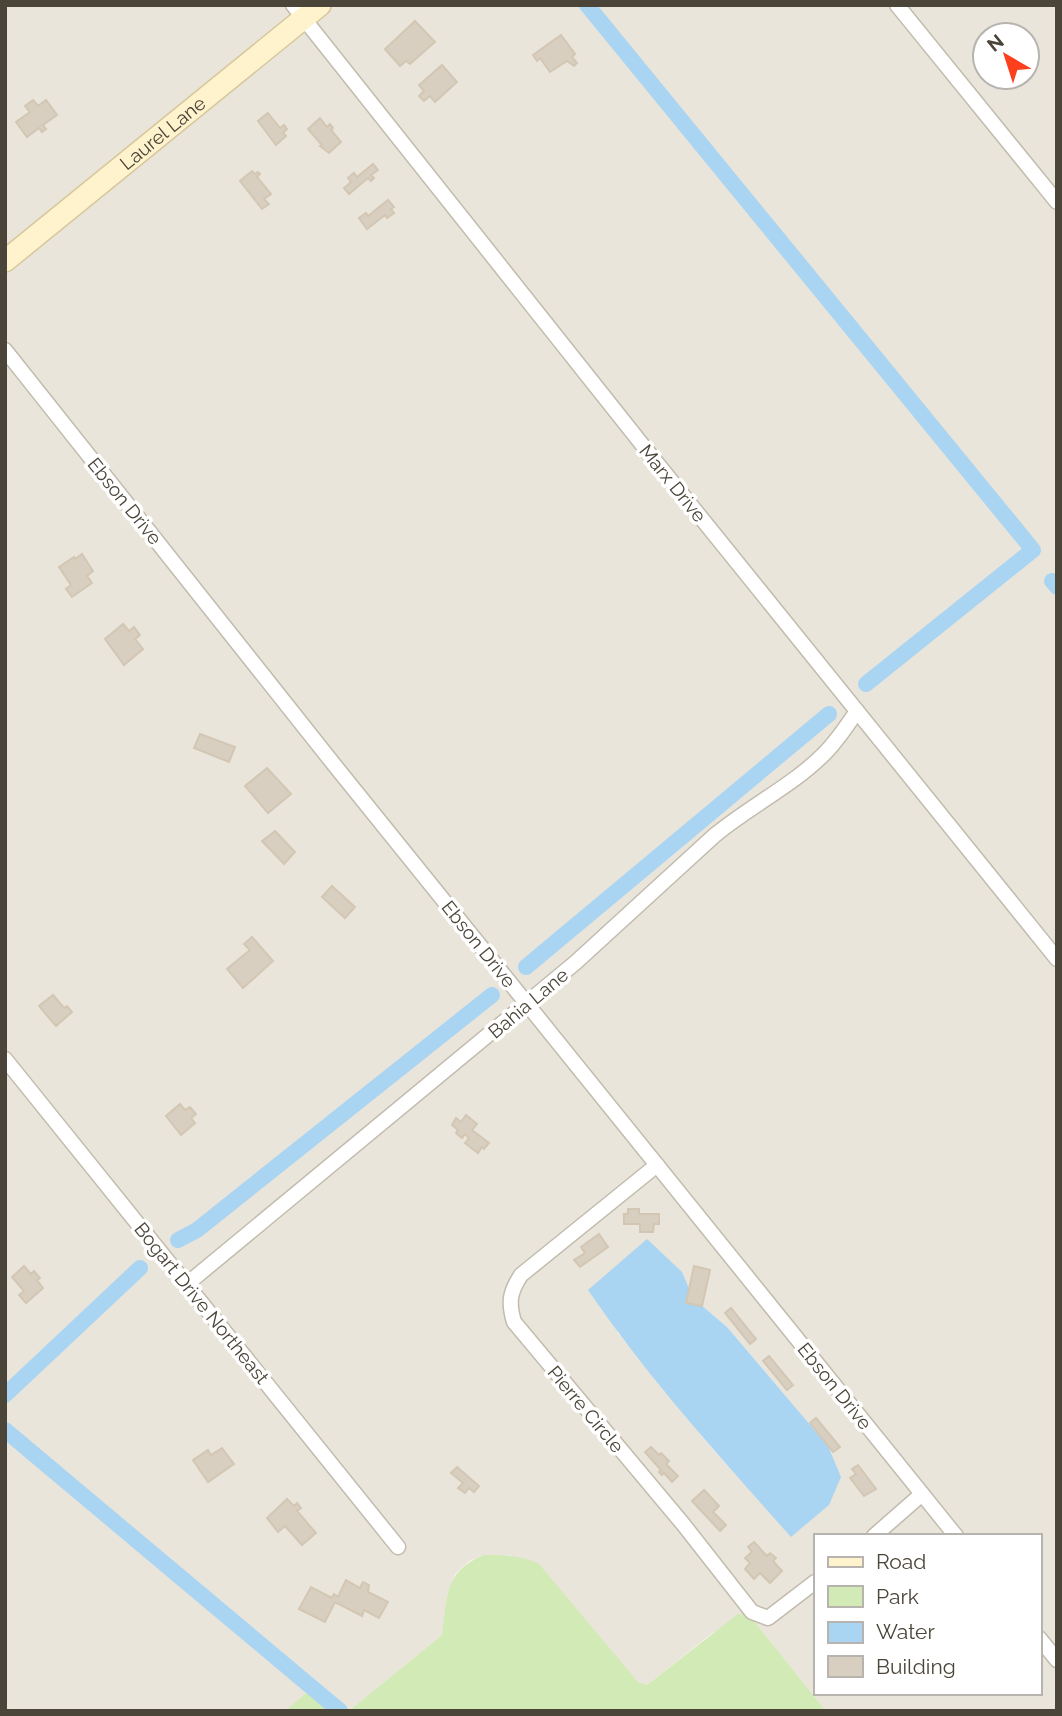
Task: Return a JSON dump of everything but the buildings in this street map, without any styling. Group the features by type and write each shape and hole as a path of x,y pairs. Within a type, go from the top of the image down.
{"street":[{"path":"897,5 1057,202"},
{"name":"Laurel Lane","path":"5,261 306,10"},
{"name":"Marx Drive","path":"306,10 857,712 1057,959"},
{"name":"Ebson Drive","path":"5,351 954,1534"},
{"name":"Bahia Lane","path":"187,1284 527,1004 739,815 807,769 824,754 857,712"},
{"name":"Bogart Drive Northeast","path":"5,1059 398,1547"},
{"name":"Pierre Circle","path":"657,1166 521,1275 512,1289 509,1306 514,1322 683,1524 752,1612 768,1618 814,1583"},
{"path":"876,1534 922,1494"},
{"path":"1041,1640 1057,1660"}],"shaded area":[{"path":"5,5 307,5 5,250"},
{"path":"334,5 1057,5 1057,1711 826,1711 751,1618 712,1633 647,1685 638,1682 510,1555 484,1555 469,1561 455,1574 447,1595 442,1635 350,1710 317,1685 285,1711 5,1711 5,272","holes":["693,1298 727,1327 828,1446 791,1536 714,1451 617,1332"]}],"green space":[{"path":"484,1555 519,1557 539,1564 638,1682 647,1685 738,1614 749,1615 826,1711 285,1711 317,1684 350,1710 442,1635 447,1597 454,1577 471,1561"}],"water":[{"path":"647,1239 682,1272 693,1298 727,1327 828,1446 841,1477 829,1505 791,1537 660,1386 588,1290"}],"waterway":[{"path":"587,5 1033,550 866,684"},
{"path":"1052,581 1057,587"},
{"path":"526,967 829,714"},
{"path":"178,1240 197,1230 492,995"},
{"path":"5,1395 140,1268"},
{"path":"5,1430 340,1711"}]}
